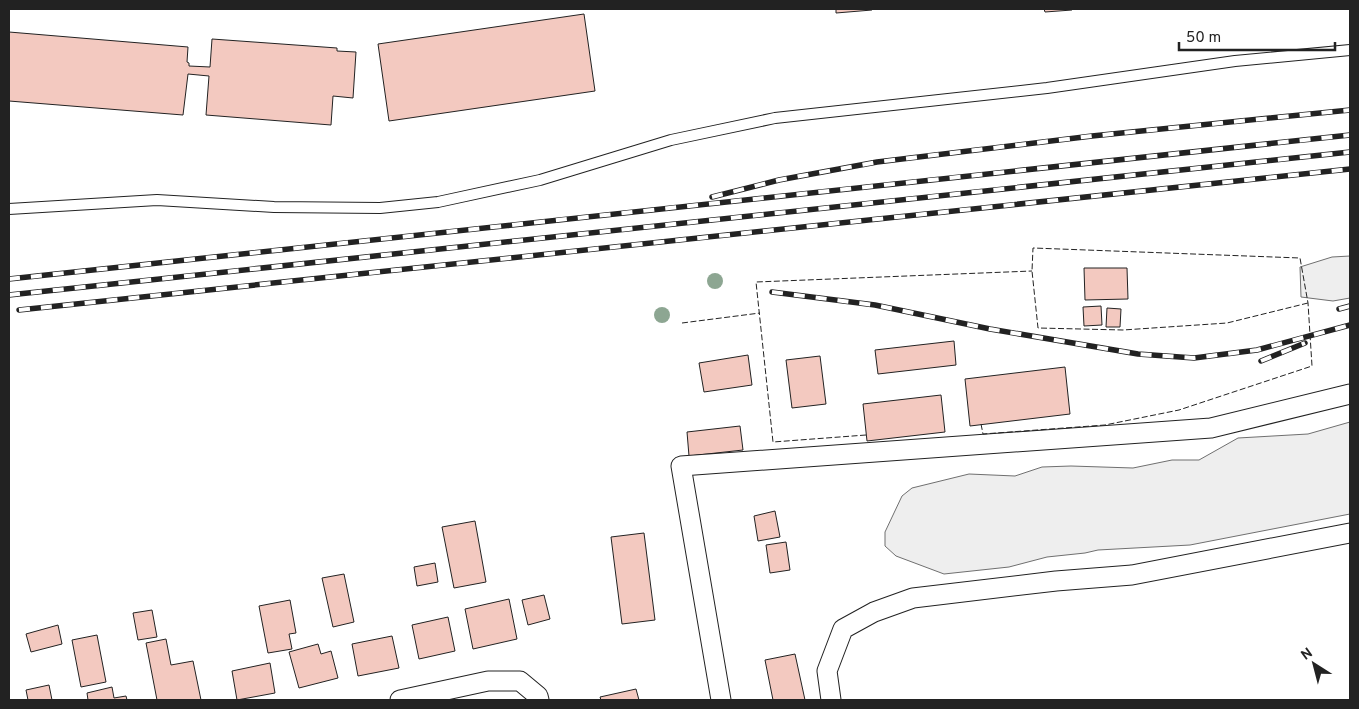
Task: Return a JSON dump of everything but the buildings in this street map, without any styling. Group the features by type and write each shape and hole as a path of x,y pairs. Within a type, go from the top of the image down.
{"street":[{"path":"721,700 681,466 1211,428 1350,394"},
{"path":"831,700 828,671 843,629 874,612 914,598 1056,581 1132,575 1350,533"},
{"path":"400,700 488,681 520,681 538,696 539,700"}],"lane":[{"path":"9,209 157,200 210,205 380,208 438,202 540,180 671,140 775,118 1047,88 1235,61 1350,50"}],"shaded area":[{"path":"1350,256 1350,298 1333,301 1301,297 1300,267 1332,257"},
{"path":"1350,422 1350,514 1190,545 1098,550 1047,557 1009,567 944,574 896,556 885,546 885,532 902,496 912,488 969,474 1015,476 1042,467 1133,468 1172,460 1199,460 1238,438 1308,434"}],"railway":[{"path":"712,197 779,180 877,162 1092,136 1350,110"},
{"path":"9,279 1350,135"},
{"path":"9,295 1350,152"},
{"path":"19,310 1350,169"},
{"path":"772,292 875,305 990,329 1138,354 1194,358 1257,350 1350,325"},
{"path":"1339,309 1350,306"},
{"path":"1261,361 1305,343"}],"fence":[{"path":"981,424 983,434 1105,425 1179,410 1312,366 1308,303 1300,258 1033,248 1032,271 1038,328 1123,330 1227,323 1308,303"},
{"path":"866,435 773,442 756,282 1032,271"},
{"path":"682,323 760,313"}]}
